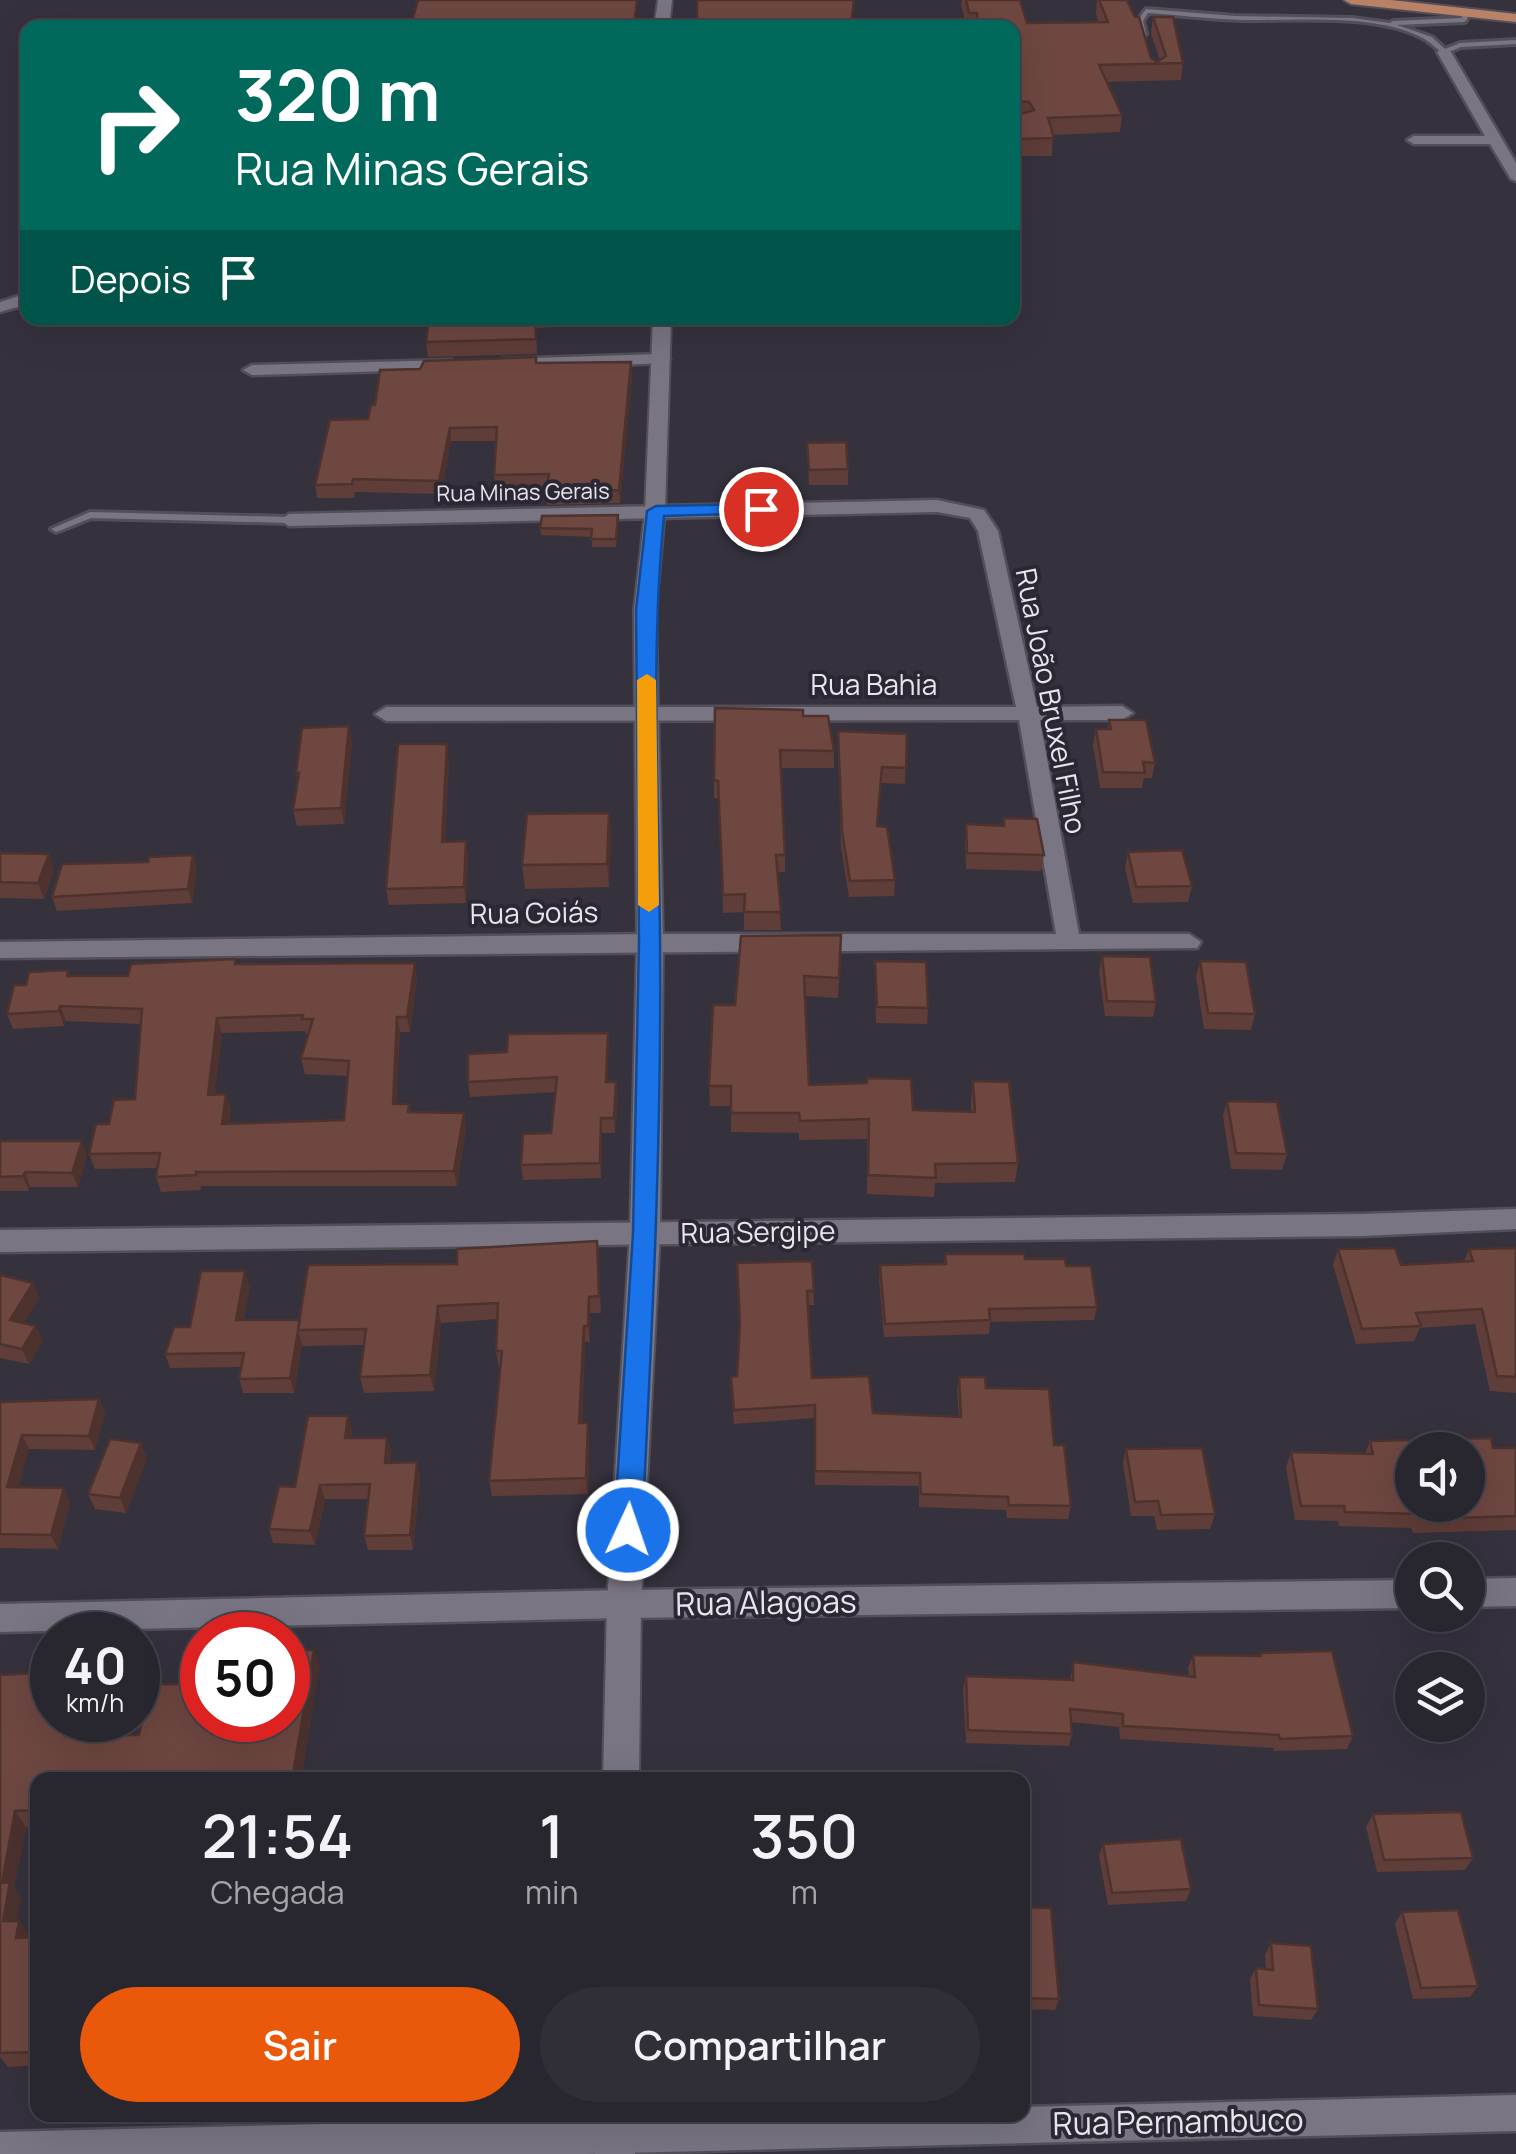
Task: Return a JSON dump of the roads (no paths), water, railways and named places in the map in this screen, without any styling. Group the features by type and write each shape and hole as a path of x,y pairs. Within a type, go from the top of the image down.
{"main road":[{"path":"1351,0 1516,18"},
{"path":"621,1772 624,1604 645,1233 650,942 645,610 656,511 662,325"}],"street":[{"path":"1444,52 1516,176"},
{"path":"1414,140 1495,140"},
{"path":"486,364 661,359"},
{"path":"252,370 466,364"},
{"name":"Rua Minas Gerais","path":"290,520 937,506"},
{"name":"Rua João Bruxel Filho","path":"937,506 977,514 988,531 1028,712 1069,942"},
{"name":"Rua Bahia","path":"386,714 1122,713"},
{"name":"Rua Goiás","path":"0,950 650,942 1189,942"},
{"name":"Rua Sergipe","path":"0,1240 1362,1225 1516,1219"},
{"path":"1485,1593 1516,1592"},
{"name":"Rua Alagoas","path":"0,1618 624,1604 1395,1594"},
{"name":"Rua Pernambuco","path":"0,2150 1516,2113"}],"lane":[{"path":"1145,46 1140,21 1146,11 1248,18 1302,15 1380,22 1464,20 1467,13"},
{"path":"1380,22 1437,42 1444,52 1460,44 1516,42"},
{"path":"56,530 90,515 290,520"}]}
